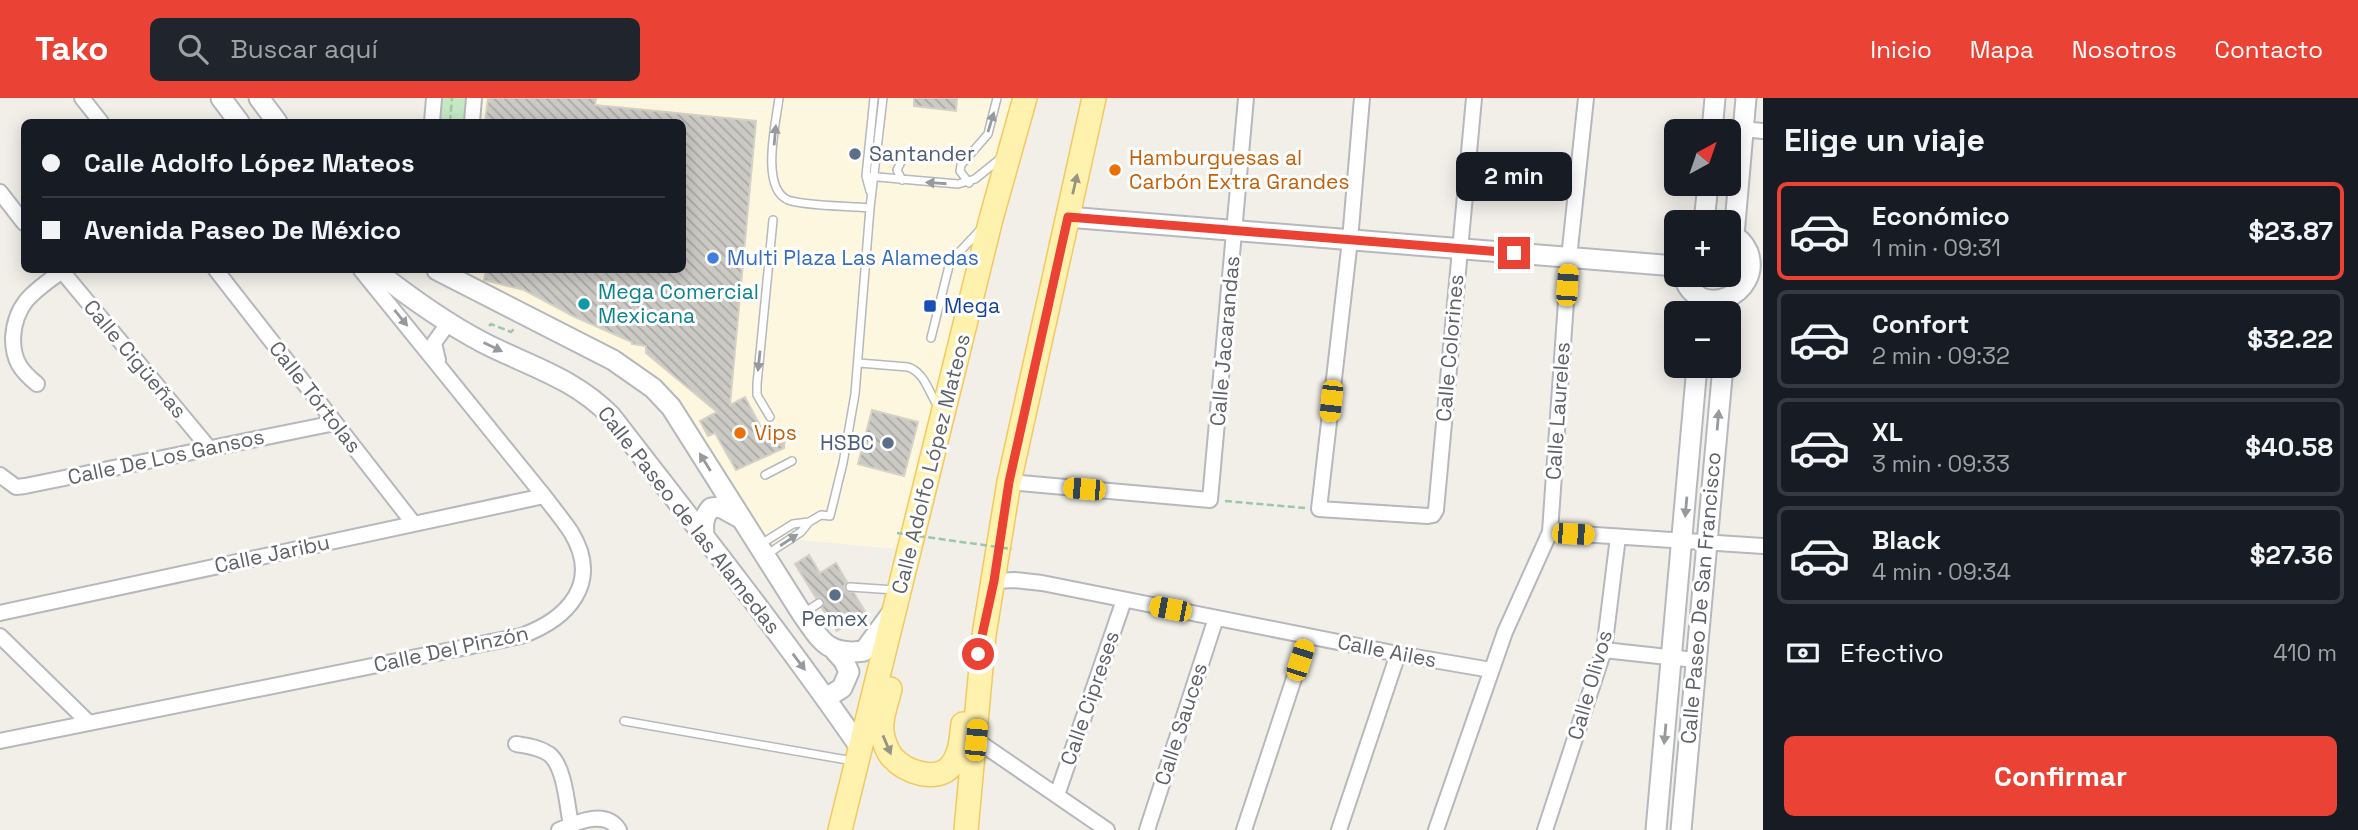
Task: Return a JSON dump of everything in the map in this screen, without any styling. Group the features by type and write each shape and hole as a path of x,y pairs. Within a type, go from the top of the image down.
{"main road":[{"name":"Calle Adolfo López Mateos","path":"840,830 991,219 1025,98"},
{"path":"966,830 984,635 1009,482 1094,98"},
{"path":"898,599 904,635 881,730 892,758 912,771 928,775 945,772 953,765 959,752 966,693 984,635"}],"street":[{"path":"82,98 99,119"},
{"path":"221,98 237,119"},
{"path":"260,98 275,119"},
{"path":"432,119 434,98"},
{"path":"472,119 474,98"},
{"name":"Calle Jacarandas","path":"1210,500 1246,98"},
{"path":"1319,509 1350,240 1362,98"},
{"name":"Calle Colorines","path":"1319,509 1433,515 1474,98"},
{"name":"Calle Laureles","path":"1436,830 1505,632 1550,532 1569,258 1586,98"},
{"path":"1713,119 1715,98"},
{"path":"1737,210 1753,130 1746,98"},
{"path":"0,192 21,219"},
{"path":"1068,217 1664,265"},
{"path":"1732,301 1757,271 1741,242"},
{"path":"37,384 18,366 13,344 14,322 25,301 58,273"},
{"name":"Calle Cigüeñas","path":"63,273 209,448"},
{"name":"Calle Tórtolas","path":"218,273 414,524"},
{"name":"Calle Del Pinzón","path":"0,741 521,636 544,628 564,614 577,596 583,573 572,534 363,273"},
{"name":"Calle Paseo de las Alamedas","path":"379,273 449,322 489,345 566,381 596,401 611,416 826,698 858,754"},
{"name":"Calle Paseo de las Alamedas","path":"460,276 613,360 653,388 671,407 802,614 819,638 835,651"},
{"path":"441,367 434,343 449,322"},
{"name":"Calle Paseo De San Francisco","path":"1656,830 1696,378"},
{"name":"Calle Paseo De San Francisco","path":"1681,830 1722,378"},
{"name":"Calle De Los Gansos","path":"0,475 16,487 25,486 335,423"},
{"path":"1009,482 1210,500"},
{"name":"Calle Jaribu","path":"0,613 544,496"},
{"path":"704,536 705,515 711,508 729,510 740,518"},
{"path":"1550,532 1763,546"},
{"name":"Calle Olivos","path":"1545,830 1604,650 1618,537"},
{"name":"Calle Ailes","path":"994,581 1042,583 1491,670"},
{"path":"835,651 864,651 898,599"},
{"name":"Calle Cipreses","path":"1057,795 1124,600"},
{"name":"Calle Sauces","path":"1146,830 1216,618"},
{"path":"0,636 88,722"},
{"path":"1244,830 1308,636"},
{"path":"1604,650 1696,660"},
{"path":"826,698 842,688 849,673 835,651"},
{"path":"1339,830 1398,654"},
{"path":"976,740 1107,830"},
{"path":"516,744 537,748 555,760 560,771 565,827 596,818 606,818 619,830"}],"lane":[{"path":"761,551 801,532 809,522 821,515 830,516 843,463 859,363 871,198 874,98"},
{"path":"870,176 876,156 883,98"},
{"path":"969,183 960,171 961,165 988,134 997,98"},
{"path":"778,100 771,176 774,186 787,200 870,208"},
{"path":"870,176 969,183 1010,151"},
{"path":"902,180 897,170 903,159"},
{"path":"931,338 950,262 991,219"},
{"path":"770,417 757,395 757,384 773,220"},
{"path":"859,363 901,366 916,370 943,412"},
{"path":"765,475 792,461"},
{"path":"761,551 793,524 809,522"},
{"path":"850,587 898,599"},
{"path":"802,614 819,603"},
{"path":"624,721 858,754"}],"path":[{"path":"450,119 452,98"},
{"path":"1210,500 1319,509"},
{"path":"897,534 1012,549"}],"shaded area":[{"path":"474,98 1025,98 909,550 800,540 775,555 653,388 460,282 461,273 686,273 686,119 472,119"}],"green space":[{"path":"434,98 474,98 472,119 432,119"}],"building":[{"name":"Multi Plaza Las Alamedas","path":"488,98 596,98 595,105 756,121 730,405 745,397 764,433 785,436 784,448 736,470 715,433 708,436 700,421 717,412 646,353 646,346 632,344 524,290 484,280 485,273 686,273 686,119 485,119"},
{"path":"914,98 957,98 956,111 914,106"},
{"name":"HSBC","path":"872,410 918,422 904,476 858,464"},
{"name":"Pemex","path":"809,555 820,573 836,563 847,582 845,590 854,593 866,613 837,631 822,608 824,600 821,597 816,598 795,564"}],"place":[{"name":"Santander","path":"855,154"},
{"name":"Hamburguesas al Carbón Extra Grandes","path":"1115,170"},
{"name":"Multi Plaza Las Alamedas","path":"713,258"},
{"name":"Mega Comercial Mexicana","path":"584,304"},
{"name":"Mega","path":"930,306"},
{"name":"Vips","path":"740,433"},
{"name":"HSBC","path":"888,443"},
{"name":"Pemex","path":"835,595"}],"route":[{"path":"978,654 994,581 1009,482 1068,217 1514,253"}]}
